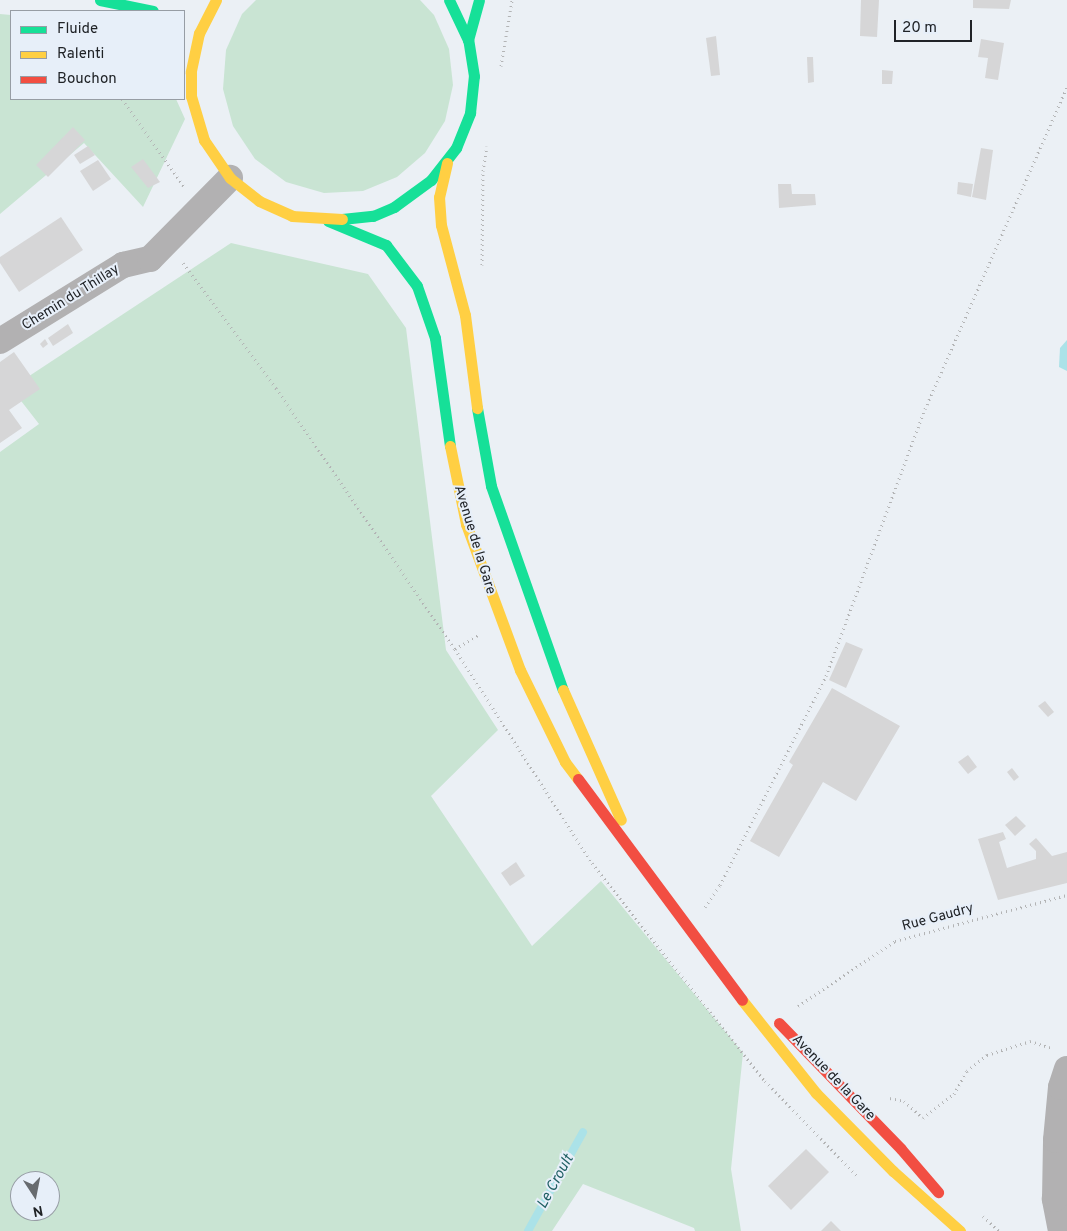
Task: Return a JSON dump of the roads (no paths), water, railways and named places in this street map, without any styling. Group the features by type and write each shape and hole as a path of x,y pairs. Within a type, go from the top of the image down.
{"main road":[{"path":"100,0 148,10"},
{"path":"216,0 205,17 194,50 190,72 196,118 204,140 230,178 275,210 310,220 328,221 358,219 394,207 420,190 447,164 470,113 474,76 468,40 448,0"},
{"path":"468,40 479,0"},
{"path":"185,36 194,50"},
{"name":"Avenue de la Gare","path":"447,164 439,197 441,225 465,315 478,420 491,486 552,667 645,872"},
{"name":"Avenue de la Gare","path":"328,221 364,234 386,245 417,286 435,338 444,419 460,500 491,598 520,670 565,762 688,931 816,1093 893,1170 960,1231"},
{"name":"Avenue de la Gare","path":"688,931 760,1003"},
{"name":"Avenue de la Gare","path":"774,1018 901,1149 972,1231"}],"street":[{"name":"Chemin du Thillay","path":"0,341 123,265 150,258 230,178"},
{"path":"1061,1231 1056,1199 1056,1140 1062,1059"}],"water":[{"path":"1067,340 1067,371 1059,367 1060,348"}],"waterway":[{"name":"Le Croult","path":"528,1231 583,1132"}]}
